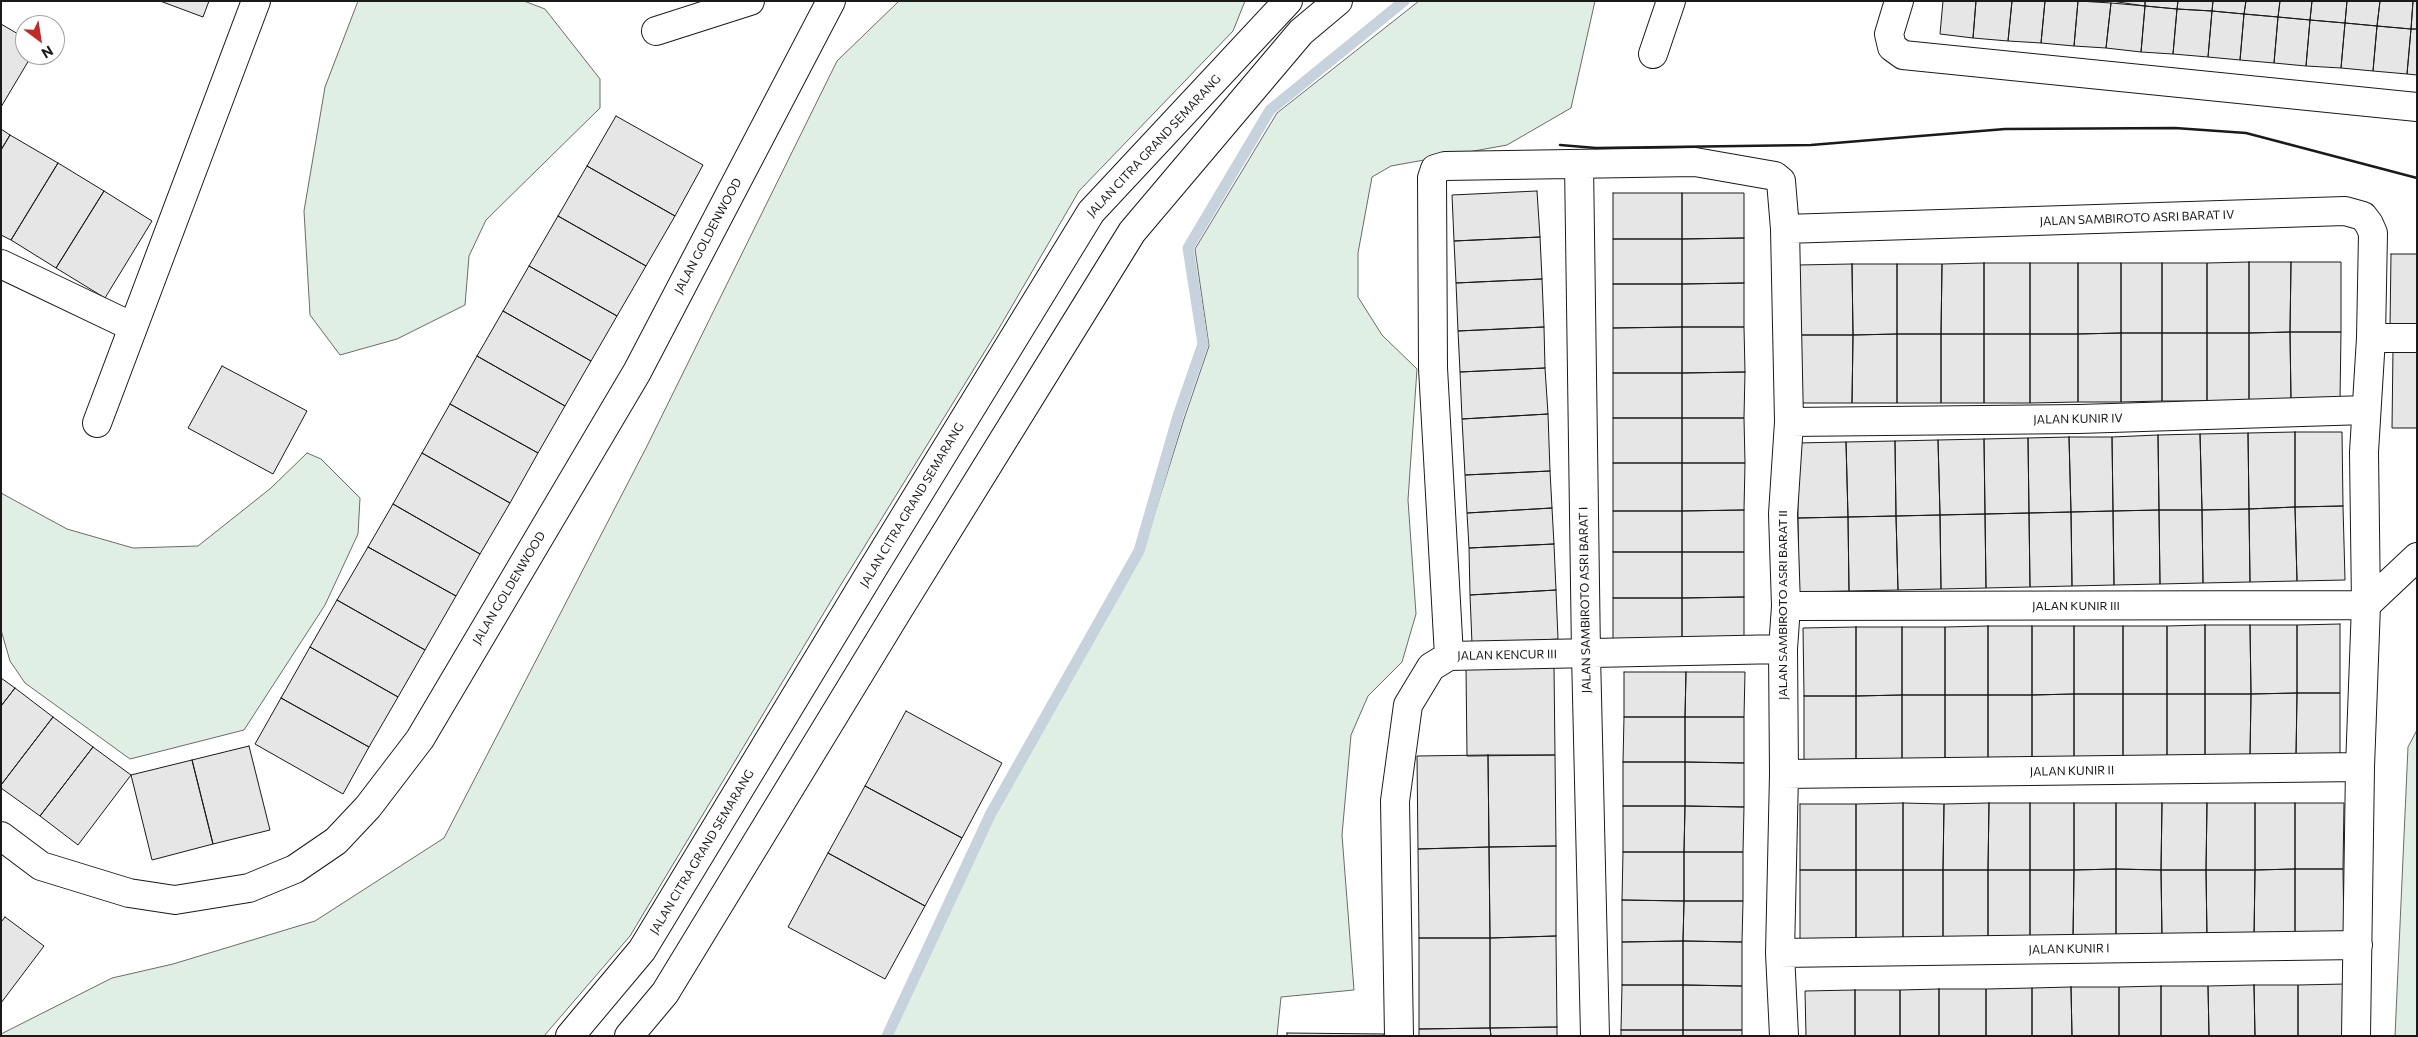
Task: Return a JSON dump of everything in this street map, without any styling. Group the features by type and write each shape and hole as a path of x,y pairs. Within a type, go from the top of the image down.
{"street":[{"path":"97,423 256,1"},
{"path":"656,32 750,1"},
{"name":"JALAN GOLDENWOOD","path":"1,836 41,866 129,893 175,900 249,888 295,869 336,842 368,807 420,740 637,372 831,1"},
{"path":"629,1036 665,993 896,612 1132,232 1301,32 1338,1"},
{"path":"1653,54 1671,1"},
{"path":"1899,1 1888,34 1892,46 1903,55 2417,107"},
{"path":"1284,7 1301,32"},
{"name":"JALAN CITRA GRAND SEMARANG","path":"570,1036 642,950 1091,212 1284,7"},
{"name":"JALAN SAMBIROTO ASRI BARAT II","path":"1578,164 1696,162 1776,176 1780,181 1785,229 1789,422 1783,514 1786,606 1783,649 1784,774 1780,952 1784,1036"},
{"path":"1448,656 1433,368 1433,173 1436,169 1445,166 1578,164"},
{"name":"JALAN SAMBIROTO ASRI BARAT I","path":"1578,164 1586,654 1595,1036"},
{"name":"JALAN SAMBIROTO ASRI BARAT IV","path":"1785,229 2354,212 2363,216 2373,232 2371,338 2364,452 2366,605 2360,767 2356,1036"},
{"path":"1,264 133,328"},
{"path":"2371,338 2417,338"},
{"name":"JALAN KUNIR IV","path":"1789,422 2079,419 2366,410"},
{"path":"2366,605 2417,557"},
{"name":"JALAN KUNIR III","path":"1786,606 2366,605"},
{"name":"JALAN KENCUR III","path":"1399,1036 1396,792 1408,705 1432,667 1448,656 1783,649"},
{"name":"JALAN KUNIR II","path":"1784,774 2360,767"},
{"name":"JALAN KUNIR I","path":"1780,952 2358,945"}],"green space":[{"path":"358,1 524,1 545,9 600,79 600,108 486,220 469,256 465,305 397,339 340,355 310,315 304,211 325,87"},
{"path":"899,1 1245,1 1233,31 1079,191 998,330 837,591 630,936 544,1036 1,1036 1,1034 112,978 173,964 315,921 444,838 646,448 837,61"},
{"path":"1419,1 1595,1 1571,108 1507,145 1391,166 1372,177 1358,253 1358,297 1382,335 1417,369 1408,500 1416,614 1402,662 1368,696 1351,735 1342,835 1354,990 1281,997 1277,1036 892,1036 994,817 1142,554 1209,346 1195,249 1277,113"},
{"path":"307,453 321,459 360,498 358,534 325,605 244,730 130,759 25,683 10,661 1,630 1,493 67,529 133,548 198,546 271,488"},
{"path":"2417,730 2417,1036 2395,1036 2408,747"}],"building":[{"path":"160,1 209,1 203,17"},
{"path":"1943,1 1976,1 1973,38 1940,34"},
{"path":"1976,1 2012,1 2008,41 1973,38"},
{"path":"2012,1 2045,1 2041,43 2008,41"},
{"path":"2045,1 2078,1 2074,46 2041,43"},
{"path":"2078,1 2111,3 2106,48 2074,46"},
{"path":"2111,1 2145,1 2145,6"},
{"path":"2145,1 2178,1 2177,9 2145,6"},
{"path":"2178,1 2213,1 2212,11 2177,9"},
{"path":"2213,1 2246,1 2244,14 2212,11"},
{"path":"2246,1 2280,1 2278,17 2244,14"},
{"path":"2280,1 2312,1 2310,20 2278,17"},
{"path":"2312,1 2347,1 2345,23 2310,20"},
{"path":"2347,1 2380,1 2377,26 2345,23"},
{"path":"2380,1 2413,1 2411,29 2377,26"},
{"path":"2413,1 2417,1 2417,29 2411,29"},
{"path":"2111,3 2145,6 2141,52 2106,48"},
{"path":"2145,6 2177,9 2173,54 2141,52"},
{"path":"2177,9 2212,11 2208,57 2173,54"},
{"path":"2212,11 2244,14 2240,60 2208,57"},
{"path":"2244,14 2278,17 2274,63 2240,60"},
{"path":"2278,17 2310,20 2306,66 2274,63"},
{"path":"2310,20 2345,23 2341,68 2306,66"},
{"path":"2345,23 2377,26 2373,71 2341,68"},
{"path":"1,24 15,32 15,65 26,65 1,107"},
{"path":"2377,26 2411,29 2407,74 2373,71"},
{"path":"2411,29 2417,29 2417,75 2407,74"},
{"path":"616,116 703,165 675,216 587,166"},
{"path":"1,129 10,135 1,150"},
{"path":"10,135 58,163 11,240 1,235 1,150"},
{"path":"58,163 104,191 56,268 11,240"},
{"path":"587,166 675,216 646,266 558,216"},
{"path":"104,191 152,221 105,298 56,268"},
{"path":"1537,191 1540,237 1454,241 1452,195"},
{"path":"1613,193 1682,193 1682,239 1613,239"},
{"path":"1682,193 1744,193 1744,238 1682,239"},
{"path":"558,216 646,266 617,316 529,266"},
{"path":"1540,237 1542,279 1456,283 1454,241"},
{"path":"1744,238 1744,283 1682,284 1682,239"},
{"path":"1613,239 1682,239 1682,284 1613,284"},
{"path":"2391,254 2417,254 2417,327 2390,327"},
{"path":"2249,262 2291,262 2290,332 2249,333"},
{"path":"2249,262 2249,333 2207,333 2207,263"},
{"path":"2291,262 2341,262 2341,332 2290,332"},
{"path":"1984,263 1984,334 1941,334 1942,264"},
{"path":"1984,263 2030,263 2030,334 1984,334"},
{"path":"2030,263 2078,263 2078,334 2030,334"},
{"path":"2078,263 2121,263 2121,333 2078,334"},
{"path":"2121,263 2162,263 2162,333 2121,333"},
{"path":"2162,263 2207,263 2207,333 2162,333"},
{"path":"1852,264 1853,335 1797,335 1798,265"},
{"path":"1852,264 1897,264 1897,334 1853,335"},
{"path":"1897,264 1942,264 1941,334 1897,334"},
{"path":"529,266 617,316 591,361 503,311"},
{"path":"1542,279 1544,327 1458,331 1456,283"},
{"path":"1744,283 1744,327 1682,327 1682,284"},
{"path":"1613,284 1682,284 1682,327 1613,328"},
{"path":"503,311 591,361 565,406 477,356"},
{"path":"1544,327 1545,368 1460,372 1458,331"},
{"path":"1682,327 1682,373 1613,373 1613,328"},
{"path":"1682,327 1744,327 1745,372 1682,373"},
{"path":"2290,332 2341,332 2340,401 2291,401"},
{"path":"2290,332 2291,401 2249,401 2249,333"},
{"path":"2121,333 2162,333 2162,401 2121,402"},
{"path":"2121,333 2121,402 2078,402 2078,334"},
{"path":"2162,333 2207,333 2207,401 2162,401"},
{"path":"2207,333 2249,333 2249,401 2207,401"},
{"path":"1897,334 1941,334 1941,403 1897,403"},
{"path":"1897,334 1897,403 1852,403 1853,335"},
{"path":"1941,334 1984,334 1984,403 1941,403"},
{"path":"1984,334 2030,334 2030,403 1984,403"},
{"path":"2030,334 2078,334 2078,402 2030,403"},
{"path":"1797,335 1853,335 1852,403 1797,403"},
{"path":"2393,349 2417,349 2417,428 2392,428"},
{"path":"477,356 565,406 538,453 450,404"},
{"path":"222,366 307,411 273,474 188,428"},
{"path":"1545,368 1548,414 1462,419 1460,372"},
{"path":"1745,372 1744,418 1682,418 1682,373"},
{"path":"1613,373 1682,373 1682,418 1613,418"},
{"path":"450,404 538,453 510,503 422,453"},
{"path":"1548,414 1550,471 1465,475 1462,419"},
{"path":"1613,418 1682,418 1682,463 1613,463"},
{"path":"1682,418 1744,418 1745,463 1682,463"},
{"path":"2295,432 2342,432 2343,506 2295,507"},
{"path":"2295,432 2295,507 2249,509 2248,433"},
{"path":"2248,433 2249,509 2202,510 2200,434"},
{"path":"2200,434 2202,510 2159,510 2158,435"},
{"path":"2158,435 2159,510 2113,511 2112,437"},
{"path":"2069,437 2112,437 2113,511 2071,512"},
{"path":"2069,437 2071,512 2029,513 2028,438"},
{"path":"2028,438 2029,513 1985,514 1984,439"},
{"path":"1984,439 1985,514 1940,515 1938,440"},
{"path":"1938,440 1940,515 1896,516 1895,441"},
{"path":"1895,441 1896,516 1848,517 1846,442"},
{"path":"1846,442 1848,517 1798,518 1797,443"},
{"path":"422,453 510,503 480,554 393,504"},
{"path":"1613,463 1682,463 1682,511 1613,511"},
{"path":"1682,463 1745,463 1744,510 1682,511"},
{"path":"1550,471 1552,508 1467,513 1465,475"},
{"path":"393,504 480,554 456,596 368,547"},
{"path":"2343,506 2345,580 2297,581 2295,507"},
{"path":"2295,507 2297,581 2250,582 2249,509"},
{"path":"1552,508 1554,544 1469,548 1467,513"},
{"path":"2249,509 2250,582 2203,583 2202,510"},
{"path":"1744,510 1744,552 1682,552 1682,511"},
{"path":"2159,510 2202,510 2203,583 2160,584"},
{"path":"2159,510 2160,584 2114,585 2113,511"},
{"path":"1613,511 1682,511 1682,552 1613,552"},
{"path":"2113,511 2114,585 2072,586 2071,512"},
{"path":"2071,512 2072,586 2030,587 2029,513"},
{"path":"2029,513 2030,587 1986,588 1985,514"},
{"path":"1985,514 1986,588 1941,589 1940,515"},
{"path":"1940,515 1941,589 1898,590 1896,516"},
{"path":"1896,516 1898,590 1849,591 1848,517"},
{"path":"1848,517 1849,591 1799,592 1798,518"},
{"path":"1554,544 1556,590 1470,595 1469,548"},
{"path":"368,547 456,596 425,650 337,600"},
{"path":"1613,552 1682,552 1682,598 1613,598"},
{"path":"1682,552 1744,552 1744,597 1682,598"},
{"path":"1556,590 1558,639 1472,644 1470,595"},
{"path":"1744,597 1744,642 1682,643 1682,598"},
{"path":"1613,598 1682,598 1682,643 1613,644"},
{"path":"337,600 425,650 398,697 310,647"},
{"path":"2340,624 2340,693 2297,693 2297,625"},
{"path":"2205,625 2250,625 2251,694 2205,694"},
{"path":"2205,625 2205,694 2167,694 2167,626"},
{"path":"2250,625 2297,625 2297,693 2251,694"},
{"path":"1988,626 1988,695 1945,695 1945,627"},
{"path":"1988,626 2032,626 2032,695 1988,695"},
{"path":"2032,626 2074,626 2074,694 2032,695"},
{"path":"2074,626 2123,626 2123,694 2074,694"},
{"path":"2123,626 2167,626 2167,694 2123,694"},
{"path":"1856,627 1856,696 1804,696 1803,628"},
{"path":"1856,627 1902,627 1902,695 1856,696"},
{"path":"1902,627 1945,627 1945,695 1902,695"},
{"path":"310,647 398,697 369,747 281,698"},
{"path":"1554,666 1555,755 1467,756 1466,668"},
{"path":"1624,672 1686,672 1685,717 1624,717"},
{"path":"1686,672 1745,672 1744,717 1685,717"},
{"path":"1,678 15,688 1,706"},
{"path":"15,688 53,717 1,785 1,706"},
{"path":"2297,693 2340,693 2340,757 2296,757"},
{"path":"2297,693 2296,757 2250,757 2251,694"},
{"path":"2074,694 2074,758 2032,758 2032,695"},
{"path":"2074,694 2123,694 2123,757 2074,758"},
{"path":"2123,694 2167,694 2167,758 2123,757"},
{"path":"2167,694 2205,694 2205,757 2167,758"},
{"path":"2205,694 2251,694 2250,757 2205,757"},
{"path":"1902,695 1902,759 1856,759 1856,696"},
{"path":"1902,695 1945,695 1945,759 1902,759"},
{"path":"1945,695 1988,695 1988,758 1945,759"},
{"path":"1988,695 2032,695 2032,758 1988,758"},
{"path":"1804,696 1856,696 1856,759 1804,760"},
{"path":"281,698 369,747 343,794 255,744"},
{"path":"906,711 1002,763 962,838 865,786"},
{"path":"53,717 93,747 40,816 1,788 1,785"},
{"path":"1624,717 1685,717 1685,762 1623,762"},
{"path":"1685,717 1744,717 1744,763 1685,762"},
{"path":"249,746 270,830 213,844 192,760"},
{"path":"93,747 131,775 78,845 40,816"},
{"path":"1488,755 1489,847 1418,849 1417,756"},
{"path":"1488,755 1555,755 1556,846 1489,847"},
{"path":"192,760 213,844 152,860 131,775"},
{"path":"1623,762 1685,762 1685,806 1623,806"},
{"path":"1685,762 1744,763 1744,807 1685,806"},
{"path":"865,786 962,838 925,906 828,853"},
{"path":"1903,803 1944,804 1943,870 1903,870"},
{"path":"1903,803 1903,870 1856,870 1856,804"},
{"path":"1989,803 2030,803 2030,870 1988,870"},
{"path":"1989,803 1988,870 1943,870 1944,804"},
{"path":"2030,803 2074,803 2074,870 2030,870"},
{"path":"2074,803 2116,803 2116,869 2074,870"},
{"path":"2116,803 2162,803 2161,870 2116,869"},
{"path":"2162,803 2207,803 2206,870 2161,870"},
{"path":"2207,803 2255,803 2255,870 2206,870"},
{"path":"2255,803 2295,803 2295,869 2255,870"},
{"path":"2295,803 2344,803 2343,869 2295,869"},
{"path":"1800,804 1856,804 1856,870 1800,870"},
{"path":"1623,806 1685,806 1684,852 1623,852"},
{"path":"1685,806 1744,807 1743,852 1684,852"},
{"path":"1556,846 1556,936 1490,938 1489,847"},
{"path":"1489,847 1490,938 1419,938 1418,849"},
{"path":"1623,852 1684,852 1684,901 1622,900"},
{"path":"1684,852 1743,852 1743,901 1684,901"},
{"path":"828,853 925,906 885,979 788,927"},
{"path":"2116,869 2161,870 2162,938 2116,939"},
{"path":"2116,869 2116,939 2073,938 2074,870"},
{"path":"2295,869 2343,869 2344,938 2295,938"},
{"path":"2295,869 2295,938 2254,938 2255,870"},
{"path":"1800,870 1856,870 1856,939 1800,939"},
{"path":"1856,870 1903,870 1903,939 1856,939"},
{"path":"1903,870 1943,870 1943,938 1903,939"},
{"path":"1943,870 1988,870 1988,938 1943,938"},
{"path":"1988,870 2030,870 2030,939 1988,938"},
{"path":"2030,870 2074,870 2073,938 2030,939"},
{"path":"2161,870 2206,870 2207,938 2162,938"},
{"path":"2206,870 2255,870 2254,938 2207,938"},
{"path":"1622,900 1684,901 1683,941 1622,942"},
{"path":"1684,901 1743,901 1742,942 1683,941"},
{"path":"5,917 44,946 1,1003 1,922"},
{"path":"1556,936 1557,1027 1490,1028 1490,938"},
{"path":"1419,938 1490,938 1490,1028 1419,1029"},
{"path":"1683,941 1683,985 1622,985 1622,942"},
{"path":"1683,941 1742,942 1742,986 1683,985"},
{"path":"2346,984 2346,1036 2298,1036 2298,985"},
{"path":"1622,985 1683,985 1683,1030 1621,1030"},
{"path":"1683,985 1742,986 1742,1030 1683,1030"},
{"path":"2254,985 2255,1036 2209,1036 2208,986"},
{"path":"2254,985 2298,985 2298,1036 2255,1036"},
{"path":"2161,986 2161,1036 2119,1036 2119,987"},
{"path":"2161,986 2208,986 2209,1036 2161,1036"},
{"path":"2071,987 2119,987 2119,1036 2072,1036"},
{"path":"2071,987 2072,1036 2032,1036 2032,988"},
{"path":"2032,988 2032,1036 1986,1036 1986,989"},
{"path":"1939,989 1986,989 1986,1036 1939,1036"},
{"path":"1939,989 1939,1036 1900,1036 1900,990"},
{"path":"1855,990 1900,990 1900,1036 1855,1036"},
{"path":"1855,990 1855,1036 1806,1036 1805,991"},
{"path":"1557,1027 1557,1036 1491,1036 1490,1028"},
{"path":"1490,1028 1491,1036 1419,1036 1419,1029"},
{"path":"1621,1030 1683,1030 1683,1036 1621,1036"},
{"path":"1683,1030 1742,1030 1742,1036 1683,1036"},
{"path":"1287,1033 1384,1034 1384,1036 1287,1036"}],"waterway":[{"path":"887,1036 990,815 1139,551 1178,416 1203,344 1188,248 1270,110 1404,1"}],"wall":[{"path":"1560,145 1596,148 1811,145 2005,129 2175,128 2246,133 2417,178"}]}
